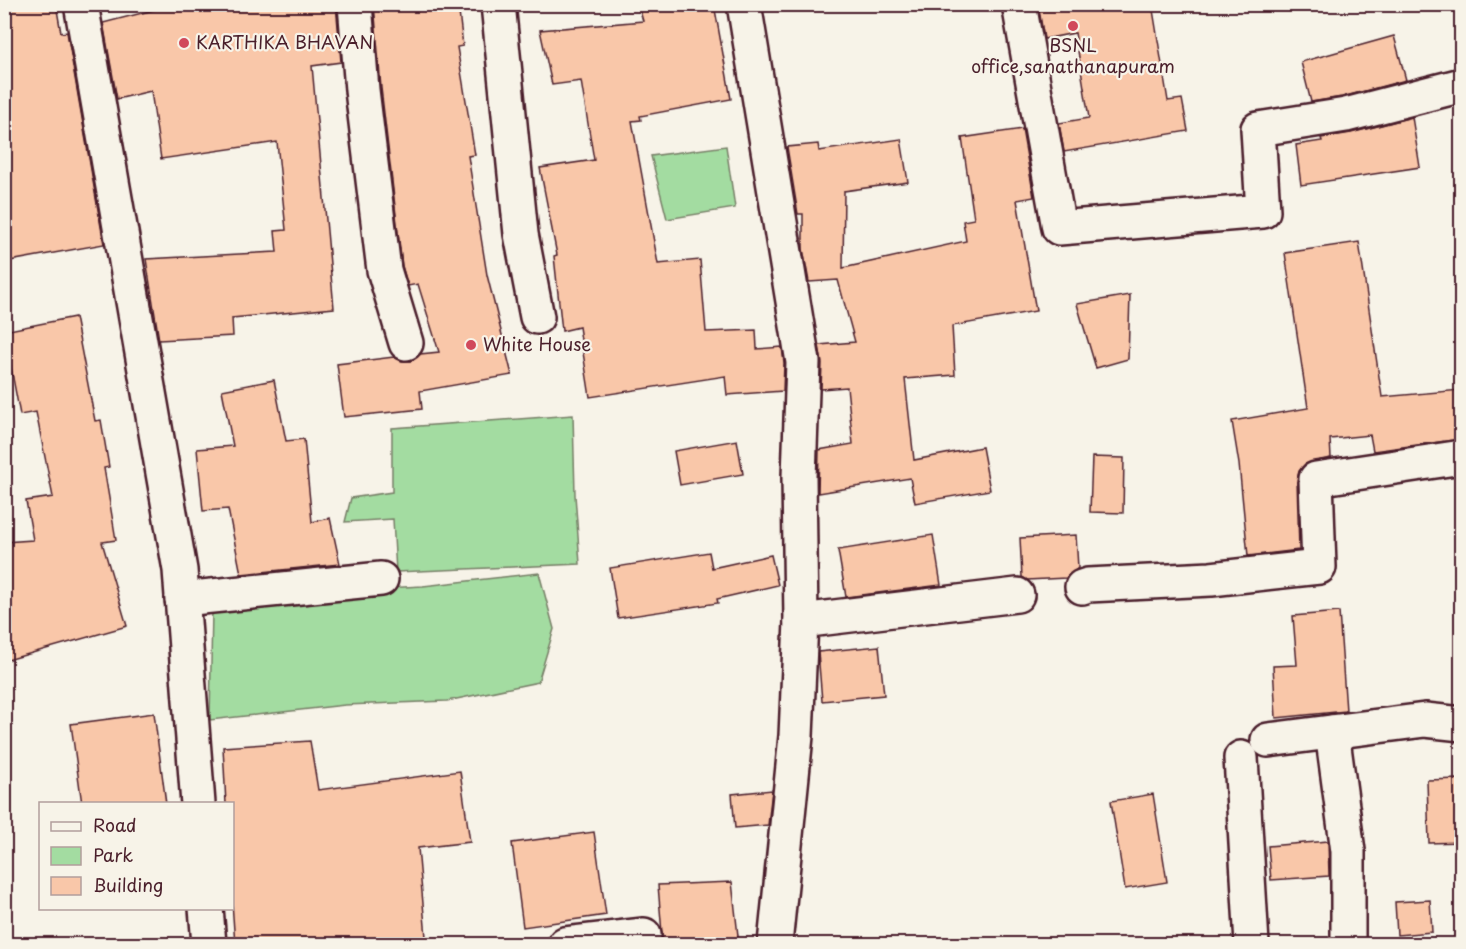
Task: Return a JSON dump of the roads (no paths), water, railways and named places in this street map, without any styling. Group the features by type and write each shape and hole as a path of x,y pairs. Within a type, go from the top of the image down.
{"street":[{"path":"81,4 180,570 198,802"},
{"path":"355,4 362,90 384,270 406,343"},
{"path":"498,4 521,234 537,317"},
{"path":"744,4 803,362 799,477 801,621 796,736 775,945"},
{"path":"1019,4 1059,228 1263,211 1258,129 1346,115 1461,85"},
{"path":"1082,587 1211,579 1319,567 1316,479 1461,457"},
{"path":"182,599 381,579"},
{"path":"801,621 1017,595"},
{"path":"1269,740 1425,720 1461,724"},
{"path":"1332,732 1348,851 1348,945"},
{"path":"1241,759 1252,945"},
{"path":"206,910 209,945"},
{"path":"564,945 644,935"}],"place":[{"name":"BSNL office,sanathanapuram","path":"1073,26"},
{"name":"KARTHIKA BHAVAN","path":"184,43"},
{"name":"White House","path":"471,345"}]}
